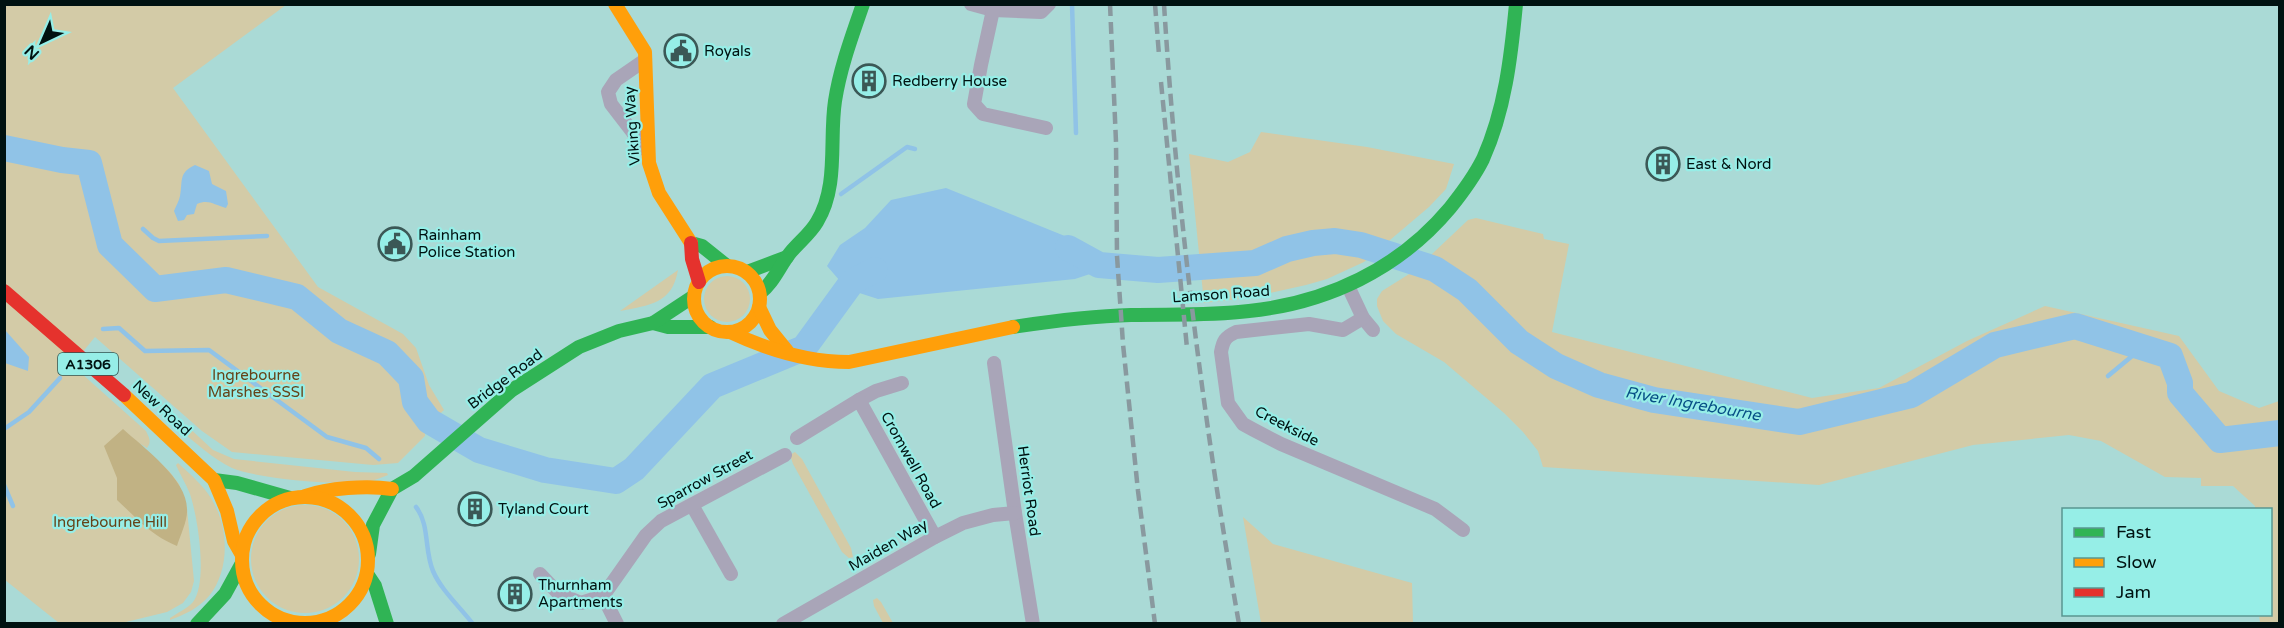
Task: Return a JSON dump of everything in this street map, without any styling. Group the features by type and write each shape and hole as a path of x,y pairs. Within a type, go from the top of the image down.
{"main road":[{"name":"Viking Way","path":"615,4 645,52 649,163 659,193 692,243"},
{"path":"730,332 748,324 759,300 787,257 812,231 821,215 832,171 835,105 846,54 863,4"},
{"name":"Lamson Road","path":"730,332 757,345 823,361 861,360 943,340 1017,326 1136,314 1249,311 1308,300 1348,286 1383,268 1423,239 1462,193 1482,160 1498,117 1508,74 1516,4"},
{"path":"699,282 692,259 692,243 702,246 727,266"},
{"path":"747,272 787,257"},
{"path":"710,327 698,314 694,296 699,282 710,270 727,266 737,267 747,272 755,282 770,330 786,351"},
{"name":"New Road","path":"4,291 130,401 214,480 227,511 234,541 242,559"},
{"name":"Bridge Road","path":"392,489 414,476 513,390 579,347 619,331 654,323 694,296"},
{"name":"Bridge Road","path":"654,323 668,327 710,327 730,332"},
{"path":"214,480 297,497 323,498 341,507 355,519 364,536 369,555"},
{"path":"197,624 225,594 242,559 246,537 255,521 268,508 320,490 374,486 392,489 373,525 367,574 361,590 351,604 323,622 289,622 272,614 257,600 246,583 242,559"},
{"path":"367,574 375,586 387,624"}],"street":[{"path":"971,4 993,10 1041,12 1049,4"},
{"path":"993,10 974,104 983,114 1046,128"},
{"path":"645,60 616,80 610,87 608,98 610,104 648,152"},
{"path":"1348,286 1363,318 1373,330"},
{"name":"Creekside","path":"1363,318 1343,330 1319,325 1302,325 1236,332 1228,335 1222,344 1221,352 1228,403 1243,424 1254,430 1281,444 1435,509 1463,530"},
{"name":"Herriot Road","path":"994,363 1033,624"},
{"name":"Cromwell Road","path":"797,438 876,391 902,383"},
{"name":"Cromwell Road","path":"859,400 935,537"},
{"name":"Sparrow Street","path":"603,596 645,535 661,521 785,454"},
{"path":"692,505 731,574"},
{"name":"Maiden Way","path":"783,624 963,523 993,515 1015,513"},
{"path":"540,574 559,594 581,603 603,596 617,624"}],"green space":[{"path":"4,5 286,5 173,88 318,287 403,334 416,348 429,385 444,410 425,428 425,436 398,463 373,465 232,452 202,431 95,337 72,365 146,431 150,440 149,446 147,448 139,443 169,471 179,484 187,509 194,581 191,592 183,603 167,612 122,623 59,623 5,580"},
{"path":"1261,132 1367,147 1454,164 1446,189 1429,207 1364,262 1327,279 1306,285 1247,298 1204,303 1189,154 1228,162 1250,152"},
{"path":"1476,218 1543,234 1544,239 1569,244 1552,332 1812,398 1879,388 1967,341 2045,306 2179,336 2219,391 2259,408 2279,401 2279,623 2260,623 2259,616 2272,616 2272,508 2255,508 2233,486 2201,486 2201,478 2165,477 2101,441 2069,435 1973,445 1819,485 1543,467 1538,451 1504,413 1444,362 1396,334 1383,321 1377,306 1377,299 1382,291 1414,271 1468,220"},
{"path":"678,270 671,290 658,301 620,311"},
{"path":"727,276 743,283 750,299 743,315 727,322 711,315 704,299 711,283"},
{"path":"185,424 213,450 234,459 355,472 387,473 388,475 370,481 340,483 300,481 244,472 225,464 198,445 180,430"},
{"path":"795,452 802,459 851,548 853,557 849,558 842,552 793,464 790,455"},
{"path":"178,463 201,485 212,500 222,523 225,549 221,574 209,596 191,611 170,620 193,602 198,593 201,565 193,505 176,465"},
{"path":"305,505 326,510 343,521 354,538 359,559 354,580 343,597 326,608 305,613 284,608 267,597 256,580 251,559 256,538 267,521 284,510"},
{"path":"1243,517 1273,544 1412,583 1413,623 1261,623"},
{"path":"877,598 893,623 883,623 874,606 873,600"}],"shaded area":[{"path":"123,429 163,465 180,487 185,498 187,513 177,546 152,531 117,500 117,478 104,446"}],"water":[{"path":"195,165 209,171 212,184 226,191 228,204 226,208 208,202 197,204 194,214 187,215 184,220 178,221 174,211 180,198 182,178 186,171"},
{"path":"946,188 1087,245 1102,270 1075,279 878,299 847,289 827,266 840,245 865,228 891,200"},
{"path":"5,330 29,357 28,371 5,363"}],"waterway":[{"path":"1072,4 1076,133"},
{"path":"841,194 907,147 915,149"},
{"name":"River Ingrebourne","path":"4,148 89,163 110,245 155,289 226,280 297,297 339,331 387,353 411,378 415,402 429,421 479,450 545,470 616,481 634,469 712,386 804,348 852,282 875,270"},
{"path":"143,229 159,241 267,236"},
{"name":"River Ingrebourne","path":"1068,248 1099,265 1158,270 1255,263 1287,249 1313,243 1335,241 1361,245 1435,269 1467,290 1519,342 1556,366 1599,385 1654,400 1799,422 1911,395 1995,345 2075,326 2170,356 2180,383 2180,393 2220,440 2280,433"},
{"path":"103,329 119,328 145,351 209,350 327,437 366,448 379,459"},
{"path":"2108,376 2143,347"},
{"path":"4,429 29,412 60,378"},
{"path":"4,485 13,506"},
{"path":"416,507 423,522 430,563 436,578 473,624"}],"railway":[{"path":"1110,4 1116,142 1117,256 1123,344 1155,624"},
{"path":"1155,4 1159,55"},
{"path":"1164,4 1176,160 1193,315 1214,469 1239,624"},
{"path":"1161,82 1187,348"}],"traffic: fast":[{"path":"760,293 773,279 790,253 808,234 824,208 831,178 833,116 837,89 863,4"},
{"path":"1013,327 1101,316 1219,314 1278,307 1333,291 1385,265 1430,230 1468,185 1483,159 1502,102 1516,4"},
{"path":"691,243 702,246 727,266"},
{"path":"747,272 787,257"},
{"path":"369,554 373,525 392,489 414,476 512,390 579,347 619,331 653,323 694,296"},
{"path":"653,323 668,327 710,327"},
{"path":"214,480 237,483 290,498"},
{"path":"197,624 225,594 242,563"},
{"path":"367,574 375,586 387,624"}],"traffic: slow":[{"path":"615,4 645,52 649,163 659,193 691,243"},
{"path":"727,266 740,269 750,276 757,286 760,299 757,312 750,322 740,329 727,332 714,329 704,322 697,312 694,299 697,286 704,276 714,269 727,266"},
{"path":"759,307 770,330 787,351"},
{"path":"730,332 788,353 819,360 849,362 1013,327"},
{"path":"124,395 214,480 227,511 234,541 242,555"},
{"path":"305,496 348,488 392,489"},
{"path":"305,497 329,502 350,515 363,536 368,560 363,584 350,605 329,618 305,623 281,618 260,605 247,584 242,560 247,536 260,515 281,502 305,497"}],"traffic: jam":[{"path":"691,243 692,259 699,282"},
{"path":"4,291 124,395"}],"place":[{"name":"Royals","path":"681,51"},
{"name":"Redberry House","path":"869,81"},
{"name":"East & Nord","path":"1663,164"},
{"name":"Rainham Police Station","path":"395,244"},
{"name":"Tyland Court","path":"475,509"},
{"name":"Thurnham Apartments","path":"515,594"}],"park label":[{"name":"Ingrebourne Marshes SSSI","path":"256,384"},
{"name":"Ingrebourne Hill","path":"110,522"}]}
